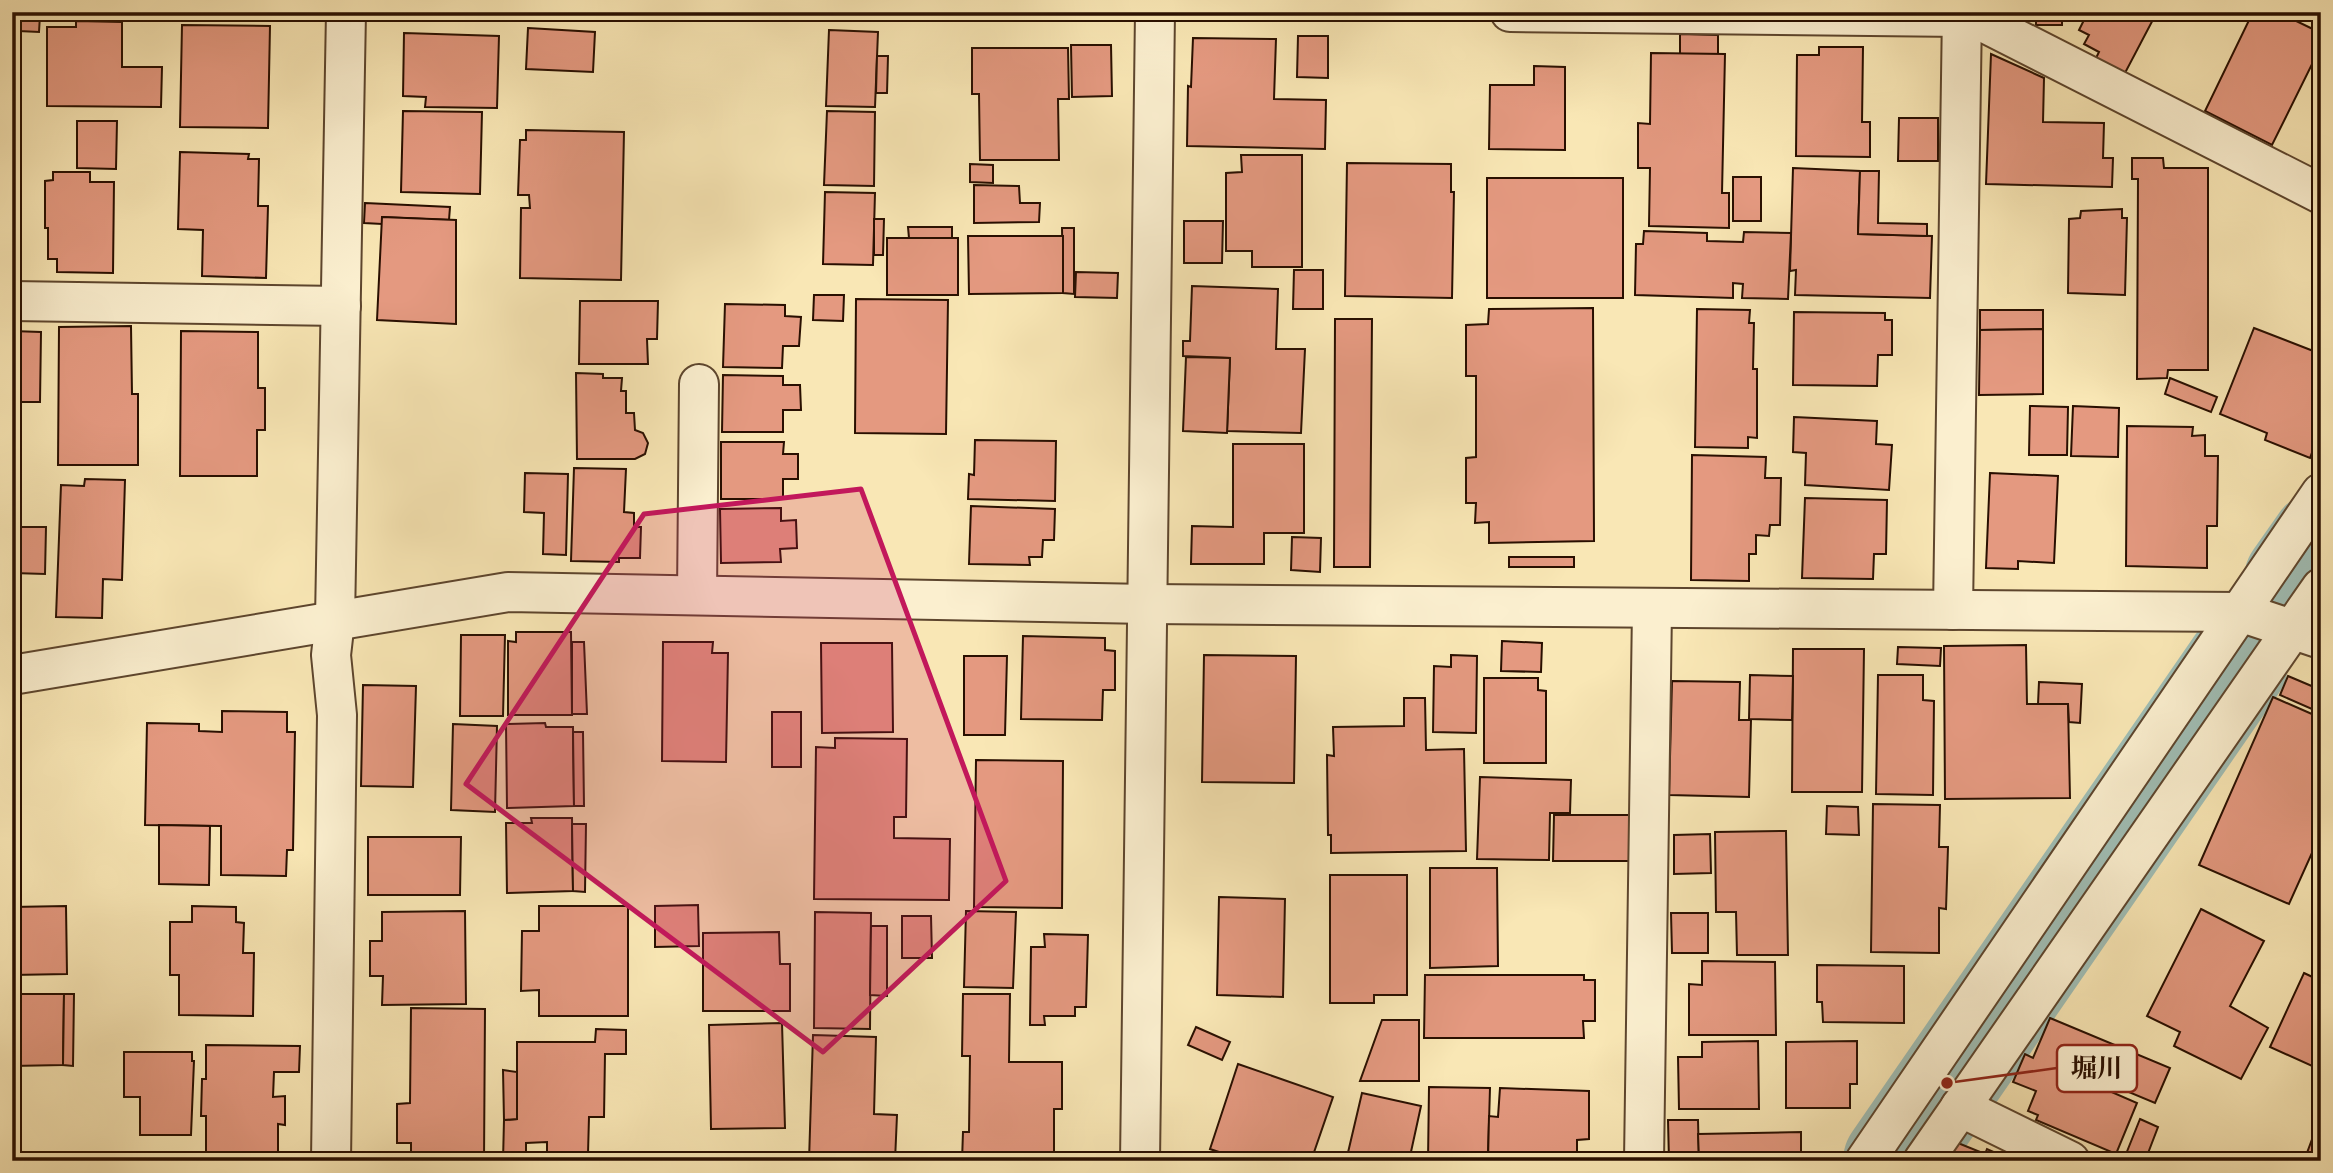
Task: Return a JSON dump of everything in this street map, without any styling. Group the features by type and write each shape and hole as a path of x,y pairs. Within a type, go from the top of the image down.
{"street":[{"path":"331,1161 337,715 331,654 335,620 346,12"},
{"path":"1140,1161 1154,12"},
{"path":"1510,12 1962,15 1983,22 2321,194"},
{"path":"1953,610 1962,15"},
{"path":"12,300 341,306"},
{"path":"697,595 699,384"},
{"path":"1865,1161 2321,494"},
{"path":"1923,1161 2300,632 2321,588"},
{"path":"12,675 508,592 1148,604 2241,612 2300,632"},
{"path":"1644,1161 1652,609"},
{"path":"1960,1107 2070,1161"}],"highlighted area":[{"path":"861,489 1006,881 823,1052 466,784 644,514"}],"building":[{"path":"2036,12 2062,12 2062,25 2036,25"},
{"path":"2088,12 2157,12 2125,73 2096,58 2099,52 2084,44 2089,35 2079,30"},
{"path":"2253,12 2295,12 2292,19 2321,33 2321,46 2272,145 2205,111"},
{"path":"20,14 40,15 39,32 19,31"},
{"path":"76,21 122,22 122,67 162,67 161,107 47,106 47,27 76,27"},
{"path":"182,25 270,26 268,128 180,127"},
{"path":"528,28 595,32 593,72 526,69"},
{"path":"829,30 878,32 875,107 826,106"},
{"path":"404,33 499,36 497,108 425,107 426,97 403,96"},
{"path":"1680,34 1718,35 1718,54 1680,54"},
{"path":"1298,36 1328,36 1328,78 1297,77"},
{"path":"1193,38 1276,39 1274,99 1326,100 1325,149 1187,146 1188,86 1191,87"},
{"path":"1071,45 1111,45 1112,96 1072,97"},
{"path":"1819,47 1863,47 1862,122 1870,122 1870,157 1796,156 1797,55 1819,55"},
{"path":"972,48 1068,48 1069,99 1058,99 1059,160 980,160 979,94 972,94"},
{"path":"1651,53 1725,54 1722,193 1729,193 1729,228 1649,226 1650,168 1638,168 1638,123 1650,124"},
{"path":"1991,54 2044,78 2043,122 2104,123 2103,158 2113,158 2112,187 1986,184"},
{"path":"877,56 888,56 887,93 876,93"},
{"path":"1534,66 1565,67 1565,150 1489,149 1490,85 1534,85"},
{"path":"403,111 482,112 480,194 401,192"},
{"path":"827,111 875,112 874,186 824,185"},
{"path":"1899,118 1938,118 1938,161 1898,161"},
{"path":"77,121 117,121 116,169 77,168"},
{"path":"526,130 624,132 621,280 520,278 521,208 530,208 529,195 518,195 520,140 526,140"},
{"path":"180,152 249,154 248,159 259,159 258,206 268,206 266,278 202,276 203,230 178,229"},
{"path":"1241,155 1302,155 1302,267 1252,267 1252,251 1226,251 1226,173 1242,172"},
{"path":"2132,158 2163,158 2164,168 2208,168 2208,370 2168,370 2167,378 2137,379 2138,179 2132,179"},
{"path":"1347,163 1451,164 1451,192 1454,192 1452,298 1345,296"},
{"path":"970,164 993,165 993,183 970,182"},
{"path":"1793,168 1860,171 1858,234 1932,236 1930,298 1795,295 1796,270 1790,271"},
{"path":"1860,171 1879,171 1878,223 1927,224 1927,236 1858,234"},
{"path":"53,172 90,172 90,182 114,182 113,273 57,272 57,259 48,259 45,181 53,180"},
{"path":"1733,177 1761,177 1761,221 1733,221"},
{"path":"1487,178 1623,178 1623,298 1487,298"},
{"path":"974,185 1019,186 1020,203 1040,203 1039,222 974,223"},
{"path":"825,192 875,193 873,265 823,264"},
{"path":"365,203 450,207 449,220 382,217 382,224 364,223"},
{"path":"2122,209 2122,218 2127,218 2125,295 2068,293 2069,219 2080,218 2081,211"},
{"path":"382,217 456,220 456,324 377,320"},
{"path":"874,219 884,219 883,255 874,255"},
{"path":"1184,221 1223,221 1222,263 1184,263"},
{"path":"908,227 952,227 952,238 909,238"},
{"path":"1062,228 1074,228 1074,294 1063,293"},
{"path":"1644,231 1707,233 1707,241 1743,242 1744,232 1791,233 1788,299 1742,298 1743,284 1733,283 1733,298 1635,295 1636,244 1643,244"},
{"path":"968,236 1063,236 1063,293 969,294"},
{"path":"887,238 958,238 958,295 887,295"},
{"path":"1294,270 1323,270 1323,309 1293,309"},
{"path":"1076,272 1118,273 1117,298 1075,297"},
{"path":"1192,286 1278,289 1276,349 1305,349 1301,433 1227,431 1230,358 1183,356 1183,341 1190,341"},
{"path":"814,295 844,295 843,321 813,320"},
{"path":"856,299 948,300 946,434 855,433"},
{"path":"580,301 658,301 657,339 647,339 648,364 579,364"},
{"path":"725,304 785,305 785,316 801,317 799,346 783,346 782,368 723,367"},
{"path":"1593,308 1594,541 1489,543 1489,522 1475,523 1476,503 1466,503 1466,458 1476,457 1476,376 1466,376 1466,325 1488,324 1489,309"},
{"path":"1697,309 1750,310 1749,323 1754,323 1753,369 1757,369 1757,438 1748,437 1748,448 1695,447"},
{"path":"1980,310 2043,310 2043,329 1980,330"},
{"path":"1794,312 1885,313 1885,320 1892,320 1892,355 1878,355 1877,386 1793,385"},
{"path":"1335,319 1372,319 1370,567 1334,567"},
{"path":"131,326 132,394 138,394 138,465 58,465 59,327"},
{"path":"2254,328 2321,354 2321,383 2317,392 2321,393 2321,397 2315,413 2321,416 2321,428 2310,458 2265,440 2267,433 2220,414"},
{"path":"2043,329 2043,394 1979,395 1980,330"},
{"path":"12,331 41,332 40,402 12,402"},
{"path":"181,331 258,332 258,388 265,388 265,430 257,430 257,476 180,476"},
{"path":"1186,357 1230,358 1227,433 1183,431"},
{"path":"576,373 622,378 621,391 626,391 626,413 634,413 635,430 643,433 648,443 645,454 635,459 577,459"},
{"path":"723,375 783,376 783,385 800,385 801,410 783,410 783,432 722,432"},
{"path":"2170,378 2217,397 2211,412 2165,394"},
{"path":"2030,406 2068,407 2067,455 2029,455"},
{"path":"2073,406 2119,408 2118,457 2071,456"},
{"path":"1794,417 1877,421 1876,444 1892,445 1889,490 1805,485 1806,453 1793,452"},
{"path":"2127,426 2193,427 2192,436 2205,435 2205,456 2218,456 2217,526 2207,526 2207,568 2126,566"},
{"path":"975,440 1056,441 1055,501 968,499 969,474 974,475"},
{"path":"721,442 784,442 783,454 798,454 798,479 783,479 783,499 721,499"},
{"path":"1233,444 1304,444 1304,533 1264,533 1264,564 1191,564 1192,526 1233,527"},
{"path":"1692,455 1766,457 1765,478 1781,478 1780,525 1770,525 1769,536 1756,535 1756,554 1749,554 1749,581 1691,580"},
{"path":"574,468 626,469 624,512 634,513 634,527 641,527 640,558 619,558 619,562 571,561"},
{"path":"525,473 568,474 566,555 543,554 544,513 524,512"},
{"path":"1990,473 2058,476 2054,563 2018,561 2018,569 1986,568"},
{"path":"85,479 125,480 122,580 103,579 102,618 56,617 61,485 84,486"},
{"path":"1805,498 1887,500 1886,554 1874,554 1873,579 1802,578"},
{"path":"971,506 1055,509 1054,540 1043,540 1042,557 1029,557 1030,565 969,564"},
{"path":"781,508 781,521 796,520 797,548 780,549 781,562 721,563 720,509"},
{"path":"13,527 46,527 45,574 13,573"},
{"path":"1292,537 1321,538 1320,572 1291,570"},
{"path":"1509,557 1574,557 1574,567 1509,567"},
{"path":"516,632 571,632 572,715 508,715 508,641 516,642"},
{"path":"461,635 505,635 503,716 460,716"},
{"path":"1023,636 1105,638 1105,650 1115,651 1115,690 1103,690 1102,720 1021,719"},
{"path":"1502,641 1542,643 1541,672 1501,671"},
{"path":"572,642 584,642 587,714 572,714"},
{"path":"663,642 713,642 712,653 728,653 726,762 662,761"},
{"path":"821,643 892,643 893,732 822,733"},
{"path":"2026,645 2027,704 2068,704 2070,798 1945,799 1944,646"},
{"path":"1898,647 1941,648 1940,666 1897,664"},
{"path":"1793,649 1864,649 1862,792 1792,792"},
{"path":"1204,655 1296,656 1294,783 1202,782"},
{"path":"1451,655 1477,656 1476,733 1433,732 1434,666 1451,667"},
{"path":"964,656 1007,656 1005,735 964,735"},
{"path":"1750,675 1793,676 1792,720 1749,719"},
{"path":"1878,675 1923,675 1923,700 1934,701 1933,795 1876,794"},
{"path":"2288,676 2321,690 2321,713 2280,695"},
{"path":"1484,678 1538,678 1538,690 1546,691 1546,763 1484,763"},
{"path":"1672,681 1740,682 1739,720 1751,720 1749,797 1669,795"},
{"path":"2039,682 2082,684 2080,723 2069,722 2068,704 2038,704"},
{"path":"363,685 416,686 413,787 361,786"},
{"path":"2273,697 2321,718 2321,833 2289,904 2199,865"},
{"path":"1404,698 1425,698 1426,750 1464,749 1466,851 1331,853 1331,835 1328,835 1327,755 1334,756 1333,727 1404,726"},
{"path":"222,711 287,712 287,732 295,732 293,850 287,850 286,876 221,875 221,826 145,825 147,723 199,724 199,731 222,732"},
{"path":"772,712 801,712 801,767 772,767"},
{"path":"545,723 546,727 573,727 574,806 507,808 506,724"},
{"path":"453,724 497,726 495,812 451,810"},
{"path":"573,732 583,732 584,806 574,806"},
{"path":"835,738 907,739 906,817 894,817 894,838 950,839 949,900 814,899 816,747 835,748"},
{"path":"976,760 1063,761 1062,908 974,907"},
{"path":"1480,777 1571,780 1570,813 1550,813 1549,860 1477,859"},
{"path":"1873,804 1940,805 1939,847 1948,847 1946,909 1939,908 1939,953 1871,952"},
{"path":"1827,806 1858,807 1859,835 1826,834"},
{"path":"1554,815 1630,815 1629,861 1553,861"},
{"path":"531,818 572,818 573,891 507,893 506,823 532,823"},
{"path":"572,824 586,824 585,892 573,891"},
{"path":"159,825 210,826 209,885 159,884"},
{"path":"1786,831 1788,955 1737,955 1736,912 1716,912 1715,832"},
{"path":"1710,834 1711,873 1674,874 1674,835"},
{"path":"368,837 461,837 460,895 368,895"},
{"path":"1430,868 1497,868 1498,966 1430,968"},
{"path":"1330,875 1407,875 1407,995 1374,995 1374,1003 1330,1003"},
{"path":"1219,897 1285,899 1283,997 1217,995"},
{"path":"698,905 699,946 655,947 655,906"},
{"path":"66,906 67,974 12,975 12,907"},
{"path":"192,906 236,907 236,922 244,923 243,953 254,953 253,1016 179,1015 179,975 170,975 170,922 192,922"},
{"path":"539,906 628,906 628,1016 539,1016 539,990 521,991 522,931 539,931"},
{"path":"2201,909 2264,941 2230,1006 2268,1028 2241,1079 2174,1046 2180,1032 2147,1016"},
{"path":"465,911 466,1004 382,1005 383,976 370,976 370,941 382,941 382,912"},
{"path":"966,911 1016,912 1013,988 964,987"},
{"path":"815,912 871,913 870,1029 814,1028"},
{"path":"1671,913 1708,913 1708,953 1672,953"},
{"path":"902,916 931,916 932,958 902,958"},
{"path":"871,926 887,926 887,996 870,995"},
{"path":"779,932 780,964 790,964 790,1011 703,1011 703,933"},
{"path":"1044,934 1088,935 1086,1007 1075,1007 1075,1016 1044,1016 1045,1025 1030,1025 1031,947 1045,947"},
{"path":"1702,961 1775,962 1776,1035 1689,1035 1689,984 1702,985"},
{"path":"1817,965 1904,966 1904,1023 1823,1022 1822,1002 1817,1002"},
{"path":"2304,973 2321,981 2321,1070 2270,1047"},
{"path":"1425,975 1584,975 1584,980 1595,980 1595,1021 1583,1021 1584,1038 1424,1038"},
{"path":"12,994 64,994 63,1065 12,1066"},
{"path":"64,994 74,994 73,1066 63,1065"},
{"path":"963,994 1010,994 1009,1062 1062,1062 1062,1109 1054,1109 1054,1161 962,1161 963,1132 969,1132 970,1056 962,1056"},
{"path":"411,1008 485,1009 484,1161 411,1159 411,1143 397,1143 397,1104 410,1103"},
{"path":"2050,1018 2170,1068 2155,1103 2119,1088 2122,1078 2107,1071 2100,1087 2137,1103 2116,1154 2036,1120 2038,1115 2028,1111 2036,1091 2013,1082 2025,1054 2033,1058"},
{"path":"1382,1020 1419,1020 1419,1081 1360,1081"},
{"path":"782,1023 785,1128 711,1129 709,1025"},
{"path":"1196,1027 1230,1042 1222,1060 1188,1045"},
{"path":"596,1029 626,1030 626,1054 605,1054 604,1117 589,1117 588,1154 547,1154 547,1142 526,1143 526,1161 503,1161 504,1120 517,1119 517,1042 595,1042"},
{"path":"813,1035 876,1037 874,1114 897,1115 895,1161 809,1161"},
{"path":"1758,1041 1759,1109 1679,1109 1678,1057 1702,1057 1702,1042"},
{"path":"1857,1041 1857,1084 1850,1084 1850,1108 1786,1108 1786,1042"},
{"path":"206,1045 300,1046 299,1072 274,1072 273,1097 285,1096 285,1125 278,1124 278,1156 206,1155 206,1116 201,1116 202,1079 206,1079"},
{"path":"124,1052 192,1052 194,1061 191,1135 140,1135 140,1097 124,1097"},
{"path":"1238,1064 1333,1097 1311,1161 1246,1161 1210,1149"},
{"path":"503,1070 517,1072 517,1119 504,1120"},
{"path":"1429,1087 1490,1088 1488,1156 1480,1154 1480,1161 1428,1161"},
{"path":"1500,1088 1589,1091 1589,1139 1577,1140 1577,1161 1488,1161 1489,1116 1498,1117"},
{"path":"1362,1093 1421,1106 1409,1161 1346,1161"},
{"path":"2140,1119 2158,1127 2145,1161 2127,1161 2124,1159"},
{"path":"1668,1120 1698,1120 1699,1160 1669,1161"},
{"path":"1801,1132 1801,1161 1692,1161 1699,1160 1698,1134"},
{"path":"2314,1134 2321,1136 2321,1161 2304,1161"},
{"path":"1953,1141 1985,1154 1987,1149 2014,1161 1944,1161"}],"waterway":[{"path":"2295,579 2321,542"},
{"path":"1894,1161 2237,664"}],"place":[{"name":"堀川","path":"1947,1083"}]}
